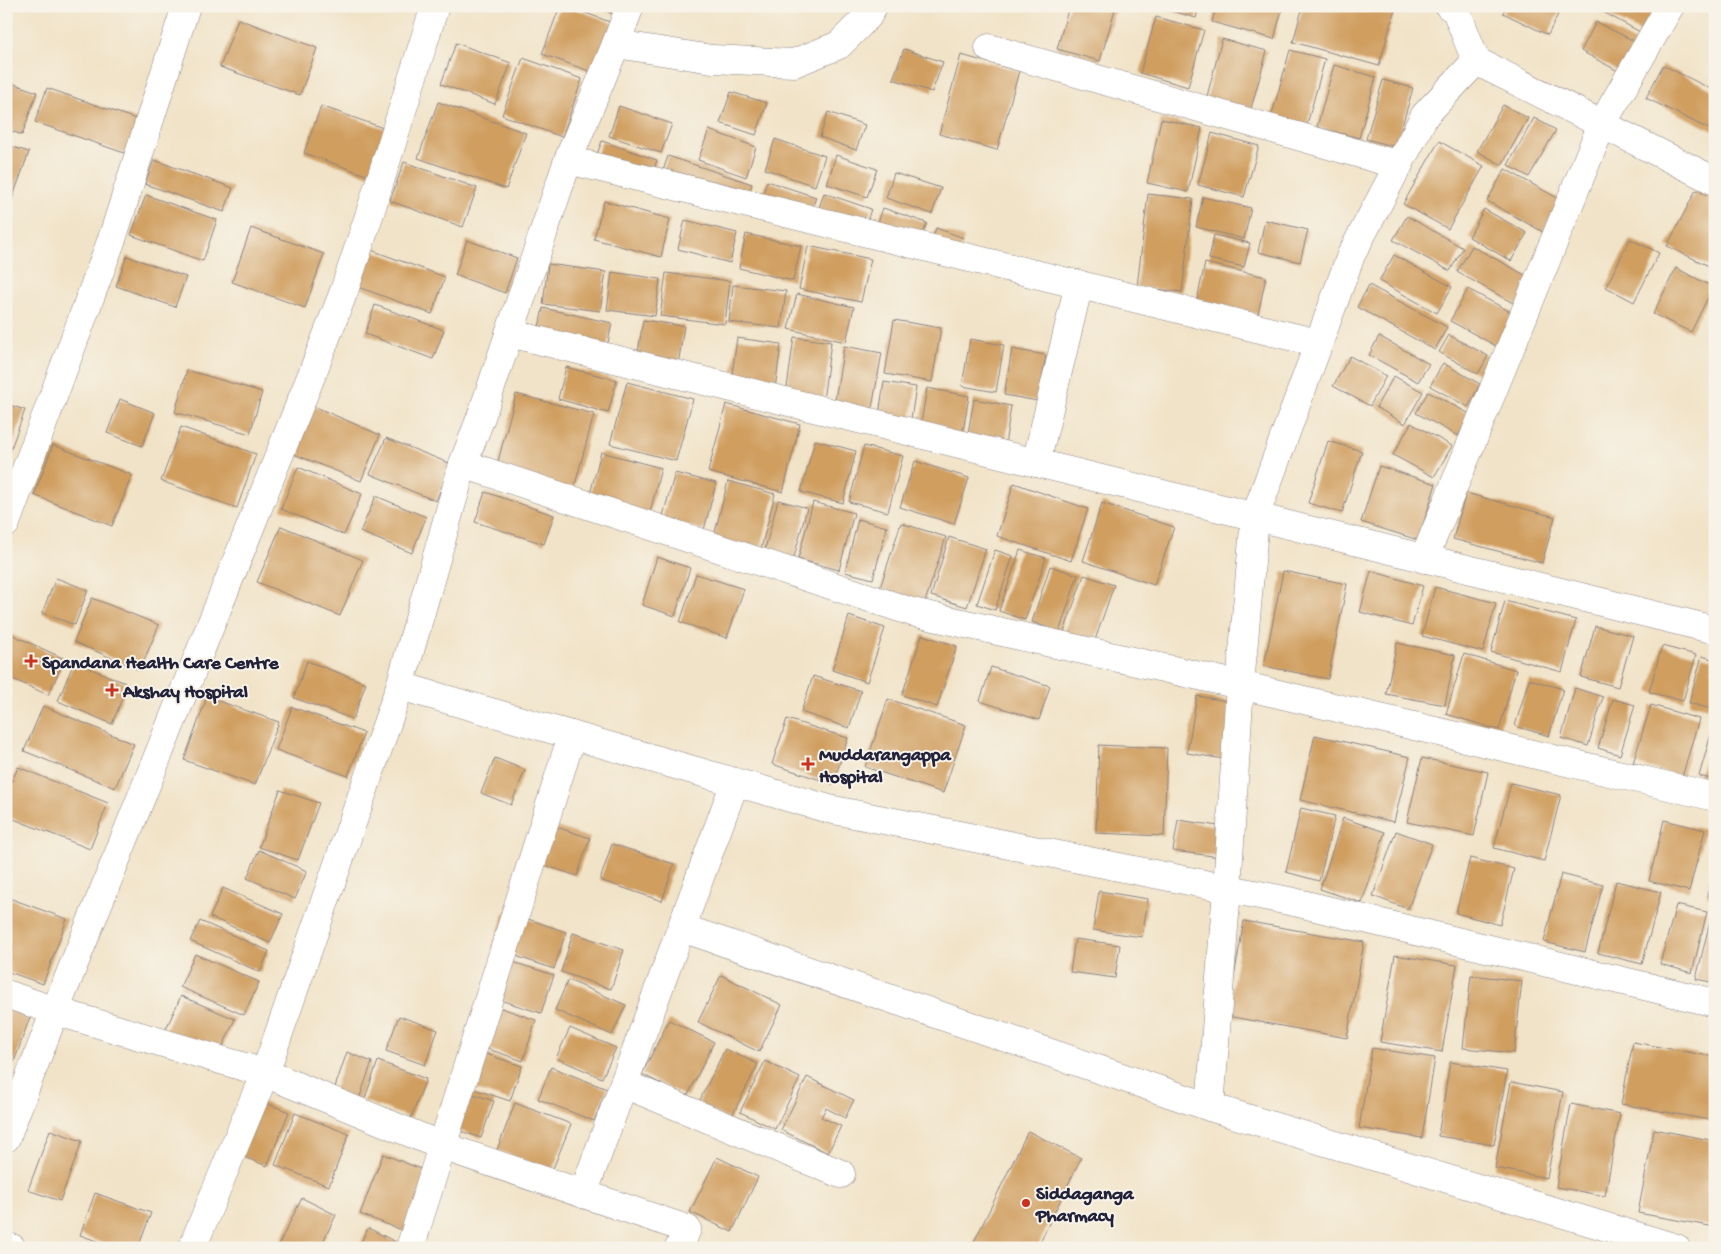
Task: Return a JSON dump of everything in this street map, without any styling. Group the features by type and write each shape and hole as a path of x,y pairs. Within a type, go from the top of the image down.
{"street":[{"path":"6,522 113,236 186,6"},
{"path":"6,1138 55,1011 334,319 369,216 435,6"},
{"path":"192,1248 265,1073 400,686 463,464 568,160 630,6"},
{"path":"616,44 712,59 794,63 839,45 868,16 873,6"},
{"path":"1449,6 1455,8 1476,61 1715,181"},
{"path":"1424,559 1602,124 1670,6"},
{"path":"990,48 1399,165"},
{"path":"1210,1107 1240,685 1255,517 1351,255 1425,114 1476,61"},
{"path":"568,160 1318,343"},
{"path":"1036,463 1079,284"},
{"path":"509,333 1715,630"},
{"path":"463,464 912,612 1240,685 1715,797"},
{"path":"400,686 829,809 1294,902 1715,1003"},
{"path":"410,1248 572,735"},
{"path":"583,1194 736,782"},
{"path":"682,928 1210,1107 1676,1248"},
{"path":"6,994 55,1011 265,1073 442,1146 687,1229 679,1248"},
{"path":"624,1084 841,1174"},
{"path":"6,1246 12,1248"}],"building":[{"path":"560,6 567,6 618,25 600,75 542,54"},
{"path":"592,6 624,6 620,16"},
{"path":"1069,6 1116,6 1100,61 1057,49"},
{"path":"1155,6 1199,6 1196,18"},
{"path":"1216,6 1283,6 1274,39 1212,22"},
{"path":"1303,6 1396,6 1379,66 1293,42"},
{"path":"1506,6 1562,6 1548,35 1503,13"},
{"path":"1592,6 1656,6 1642,33"},
{"path":"1156,17 1204,30 1188,87 1140,73"},
{"path":"238,19 317,48 300,95 220,67"},
{"path":"1596,22 1636,42 1620,72 1581,51"},
{"path":"1222,39 1267,51 1250,112 1206,100"},
{"path":"456,43 511,63 495,104 441,84"},
{"path":"904,49 943,62 932,92 893,79"},
{"path":"1290,50 1325,59 1306,128 1271,118"},
{"path":"961,55 1019,71 997,150 939,134"},
{"path":"523,58 582,79 562,137 502,115"},
{"path":"1334,65 1376,77 1359,138 1317,127"},
{"path":"1663,65 1715,91 1715,132 1646,98"},
{"path":"1383,80 1413,88 1396,147 1366,139"},
{"path":"6,81 37,92 22,135 6,129"},
{"path":"47,88 139,120 127,154 35,122"},
{"path":"731,92 767,103 756,135 720,123"},
{"path":"438,102 526,133 506,189 418,158"},
{"path":"1503,105 1528,118 1502,165 1477,151"},
{"path":"321,106 386,129 369,176 304,153"},
{"path":"619,106 672,124 661,153 609,136"},
{"path":"828,112 865,125 856,150 820,137"},
{"path":"1534,118 1556,130 1529,177 1508,165"},
{"path":"1161,119 1202,128 1188,192 1147,183"},
{"path":"709,130 756,147 746,177 698,160"},
{"path":"1212,133 1259,146 1244,197 1198,185"},
{"path":"775,139 825,156 815,186 765,169"},
{"path":"602,141 657,160 649,184 593,165"},
{"path":"1439,141 1484,166 1448,229 1403,204"},
{"path":"6,145 29,152 11,202 6,201"},
{"path":"836,155 877,169 867,197 827,184"},
{"path":"668,156 752,184 744,208 660,180"},
{"path":"154,160 233,188 224,212 145,184"},
{"path":"404,162 477,188 463,227 390,201"},
{"path":"1505,169 1572,206 1554,238 1487,201"},
{"path":"894,173 941,188 932,214 886,198"},
{"path":"767,181 816,197 807,224 759,207"},
{"path":"1696,190 1715,199 1715,255 1709,266 1667,246"},
{"path":"824,193 871,209 862,236 815,220"},
{"path":"1148,194 1193,199 1182,292 1137,287"},
{"path":"146,195 217,220 203,261 131,235"},
{"path":"1203,197 1251,208 1244,239 1196,227"},
{"path":"604,201 670,219 661,257 594,239"},
{"path":"883,208 927,223 916,252 873,237"},
{"path":"1484,209 1527,233 1511,261 1469,237"},
{"path":"1407,216 1463,248 1450,271 1393,240"},
{"path":"685,220 737,233 730,263 678,249"},
{"path":"1265,220 1308,230 1300,262 1258,252"},
{"path":"251,228 324,254 305,308 232,282"},
{"path":"936,228 964,238 957,259 928,250"},
{"path":"746,234 801,246 793,281 739,268"},
{"path":"1214,235 1250,243 1244,267 1209,259"},
{"path":"1630,239 1659,253 1634,302 1606,287"},
{"path":"467,240 517,258 505,293 455,275"},
{"path":"808,246 871,259 861,302 799,289"},
{"path":"1472,246 1536,281 1522,308 1457,272"},
{"path":"371,250 445,277 432,314 358,287"},
{"path":"1394,255 1452,287 1437,313 1379,281"},
{"path":"127,256 186,277 175,307 116,286"},
{"path":"1205,263 1266,277 1258,314 1197,300"},
{"path":"548,264 606,272 600,311 543,304"},
{"path":"1676,268 1713,287 1691,332 1653,314"},
{"path":"612,272 660,279 655,316 607,310"},
{"path":"666,273 730,281 725,324 660,316"},
{"path":"733,285 786,291 781,328 729,322"},
{"path":"1369,285 1447,327 1435,350 1357,307"},
{"path":"1468,289 1520,317 1502,349 1450,321"},
{"path":"797,294 854,307 846,342 788,329"},
{"path":"375,305 444,330 433,359 365,334"},
{"path":"543,308 612,323 606,352 537,337"},
{"path":"643,320 684,326 678,365 637,359"},
{"path":"894,320 941,328 932,382 885,374"},
{"path":"1449,335 1488,356 1478,374 1439,352"},
{"path":"1379,336 1429,364 1418,382 1369,355"},
{"path":"794,337 831,342 823,400 786,395"},
{"path":"737,338 781,344 775,389 731,383"},
{"path":"970,339 1004,345 996,392 962,386"},
{"path":"844,346 882,353 870,419 833,412"},
{"path":"1012,349 1046,355 1038,401 1004,395"},
{"path":"1350,356 1386,376 1370,406 1333,386"},
{"path":"1443,363 1480,384 1468,407 1430,386"},
{"path":"566,367 617,380 608,413 558,399"},
{"path":"187,370 262,392 250,434 175,412"},
{"path":"1394,376 1423,392 1405,424 1376,407"},
{"path":"627,382 693,399 676,461 610,444"},
{"path":"884,382 916,387 909,432 877,427"},
{"path":"927,388 969,396 961,443 919,435"},
{"path":"1428,392 1470,414 1458,436 1416,413"},
{"path":"516,394 594,414 572,496 494,476"},
{"path":"120,399 155,413 142,446 107,433"},
{"path":"974,399 1011,406 1004,451 966,445"},
{"path":"6,404 25,410 6,462"},
{"path":"726,404 800,424 783,492 708,472"},
{"path":"311,405 380,435 361,481 291,453"},
{"path":"1411,423 1452,446 1434,477 1393,455"},
{"path":"181,427 256,454 237,508 161,481"},
{"path":"386,438 451,464 436,501 370,474"},
{"path":"815,440 856,451 843,503 801,492"},
{"path":"1328,441 1362,451 1342,513 1308,503"},
{"path":"53,445 132,475 112,526 34,495"},
{"path":"864,446 903,456 888,512 849,502"},
{"path":"601,452 661,468 650,513 589,498"},
{"path":"915,461 969,478 954,524 900,507"},
{"path":"1379,466 1436,484 1418,540 1361,522"},
{"path":"298,467 362,494 344,535 281,509"},
{"path":"675,473 716,483 704,530 662,519"},
{"path":"728,481 775,494 759,556 712,544"},
{"path":"1014,483 1088,509 1071,561 997,536"},
{"path":"485,492 554,515 544,544 475,522"},
{"path":"1466,493 1555,517 1542,563 1453,539"},
{"path":"376,496 426,517 412,553 360,532"},
{"path":"778,500 807,508 793,561 764,553"},
{"path":"813,502 854,513 839,570 798,559"},
{"path":"1102,503 1174,527 1154,585 1083,561"},
{"path":"858,519 887,527 873,579 845,572"},
{"path":"901,523 946,537 925,602 880,588"},
{"path":"281,526 363,560 340,616 257,582"},
{"path":"949,537 986,549 967,607 931,596"},
{"path":"995,550 1013,556 995,610 977,604"},
{"path":"1020,550 1046,558 1025,620 999,611"},
{"path":"657,557 690,568 675,616 642,605"},
{"path":"1050,566 1078,575 1059,632 1032,622"},
{"path":"1283,571 1347,584 1328,679 1264,666"},
{"path":"1371,571 1423,586 1412,626 1360,612"},
{"path":"696,574 744,589 727,638 680,622"},
{"path":"1084,575 1114,585 1093,646 1063,635"},
{"path":"56,578 88,590 75,625 42,613"},
{"path":"1435,587 1496,603 1483,652 1422,636"},
{"path":"92,598 159,625 140,670 74,642"},
{"path":"1505,601 1576,620 1562,672 1491,652"},
{"path":"849,616 885,628 867,682 832,670"},
{"path":"1595,626 1633,636 1618,687 1581,677"},
{"path":"6,632 65,659 48,695 6,676"},
{"path":"922,635 957,646 937,707 902,695"},
{"path":"1397,643 1455,655 1445,705 1386,694"},
{"path":"1662,646 1696,655 1683,701 1649,692"},
{"path":"1464,654 1516,670 1499,730 1446,714"},
{"path":"1702,656 1715,660 1715,710 1689,703"},
{"path":"307,661 366,683 353,719 294,698"},
{"path":"74,662 128,684 112,724 58,701"},
{"path":"991,667 1050,686 1039,720 980,701"},
{"path":"813,676 861,691 849,728 801,712"},
{"path":"1529,679 1563,689 1549,736 1515,726"},
{"path":"1575,688 1603,697 1588,746 1561,738"},
{"path":"1197,696 1233,702 1224,759 1187,753"},
{"path":"207,697 279,722 255,785 184,760"},
{"path":"888,699 966,725 943,793 865,767"},
{"path":"1613,699 1635,705 1620,755 1598,748"},
{"path":"1651,705 1699,719 1682,777 1633,763"},
{"path":"43,706 134,744 115,788 24,751"},
{"path":"292,707 364,733 348,776 276,750"},
{"path":"787,719 848,738 833,784 772,764"},
{"path":"1715,724 1715,780 1699,776"},
{"path":"1315,735 1410,757 1394,822 1300,800"},
{"path":"1099,745 1167,748 1164,836 1096,833"},
{"path":"495,758 525,770 511,805 481,793"},
{"path":"1422,758 1488,772 1474,836 1407,822"},
{"path":"18,767 108,803 90,849 6,816 6,795"},
{"path":"1511,783 1561,795 1544,861 1494,848"},
{"path":"280,790 319,803 298,860 259,847"},
{"path":"1301,808 1335,816 1319,881 1286,872"},
{"path":"1343,818 1385,832 1362,903 1320,889"},
{"path":"1178,820 1225,827 1221,857 1173,851"},
{"path":"1664,820 1705,830 1689,891 1649,881"},
{"path":"541,822 590,838 577,876 529,860"},
{"path":"1396,831 1432,844 1408,909 1373,896"},
{"path":"612,844 674,864 662,901 600,880"},
{"path":"259,850 307,871 295,899 247,878"},
{"path":"1470,858 1514,869 1500,925 1456,913"},
{"path":"1715,868 1715,898 1707,896"},
{"path":"1561,874 1603,885 1585,952 1544,942"},
{"path":"1616,881 1661,892 1642,964 1598,953"},
{"path":"223,888 283,914 270,943 210,917"},
{"path":"1099,891 1148,899 1142,937 1093,930"},
{"path":"6,897 67,919 43,984 6,971"},
{"path":"1676,905 1707,912 1692,973 1660,964"},
{"path":"505,911 566,932 554,969 492,948"},
{"path":"1712,913 1715,914 1715,983 1696,979"},
{"path":"200,921 269,951 260,972 190,941"},
{"path":"1244,921 1364,942 1347,1038 1227,1016"},
{"path":"573,933 624,950 611,989 561,972"},
{"path":"1075,939 1120,945 1115,978 1070,972"},
{"path":"195,954 259,982 244,1015 180,987"},
{"path":"1395,955 1457,965 1442,1052 1380,1042"},
{"path":"500,958 554,975 541,1013 487,996"},
{"path":"721,975 782,1005 759,1052 698,1022"},
{"path":"1471,975 1522,981 1514,1053 1463,1048"},
{"path":"568,980 626,1005 612,1035 555,1010"},
{"path":"181,996 235,1019 219,1055 165,1031"},
{"path":"478,1000 536,1020 523,1061 465,1041"},
{"path":"6,1005 31,1014 14,1062 6,1059"},
{"path":"399,1016 438,1030 425,1065 386,1051"},
{"path":"669,1020 714,1042 687,1097 642,1074"},
{"path":"570,1028 616,1048 602,1078 556,1058"},
{"path":"1633,1042 1715,1057 1715,1121 1621,1104"},
{"path":"468,1048 522,1066 510,1101 456,1083"},
{"path":"1372,1048 1435,1058 1422,1138 1359,1128"},
{"path":"725,1049 758,1064 730,1120 698,1104"},
{"path":"347,1052 372,1062 358,1102 333,1093"},
{"path":"378,1061 426,1079 411,1118 364,1101"},
{"path":"765,1061 800,1078 775,1129 740,1112"},
{"path":"1450,1062 1507,1071 1494,1145 1438,1136"},
{"path":"551,1067 607,1089 594,1121 538,1099"},
{"path":"807,1077 854,1100 845,1118 826,1108 821,1117 841,1126 828,1153 781,1130"},
{"path":"1511,1082 1563,1092 1547,1178 1495,1168"},
{"path":"452,1087 494,1101 481,1138 440,1124"},
{"path":"255,1099 289,1112 267,1166 233,1153"},
{"path":"515,1103 571,1124 552,1171 497,1150"},
{"path":"1571,1104 1620,1114 1605,1196 1556,1187"},
{"path":"295,1113 349,1134 329,1186 275,1165"},
{"path":"1654,1129 1715,1141 1715,1227 1638,1213"},
{"path":"50,1130 82,1141 60,1201 28,1190"},
{"name":"Siddaganga Pharmacy","path":"1028,1131 1081,1158 1037,1248 971,1248"},
{"path":"383,1154 431,1173 407,1232 360,1214"},
{"path":"717,1157 758,1177 732,1232 690,1212"},
{"path":"95,1193 151,1213 138,1248 116,1248 80,1235"},
{"path":"302,1198 336,1215 320,1248 287,1248 279,1244"},
{"path":"368,1228 408,1248 358,1248"}],"place":[{"name":"Spandana Health Care Centre","path":"31,661"},
{"name":"Akshay Hospital","path":"112,690"},
{"name":"Muddarangappa Hospital","path":"808,764"},
{"name":"Siddaganga Pharmacy","path":"1026,1203"}]}
